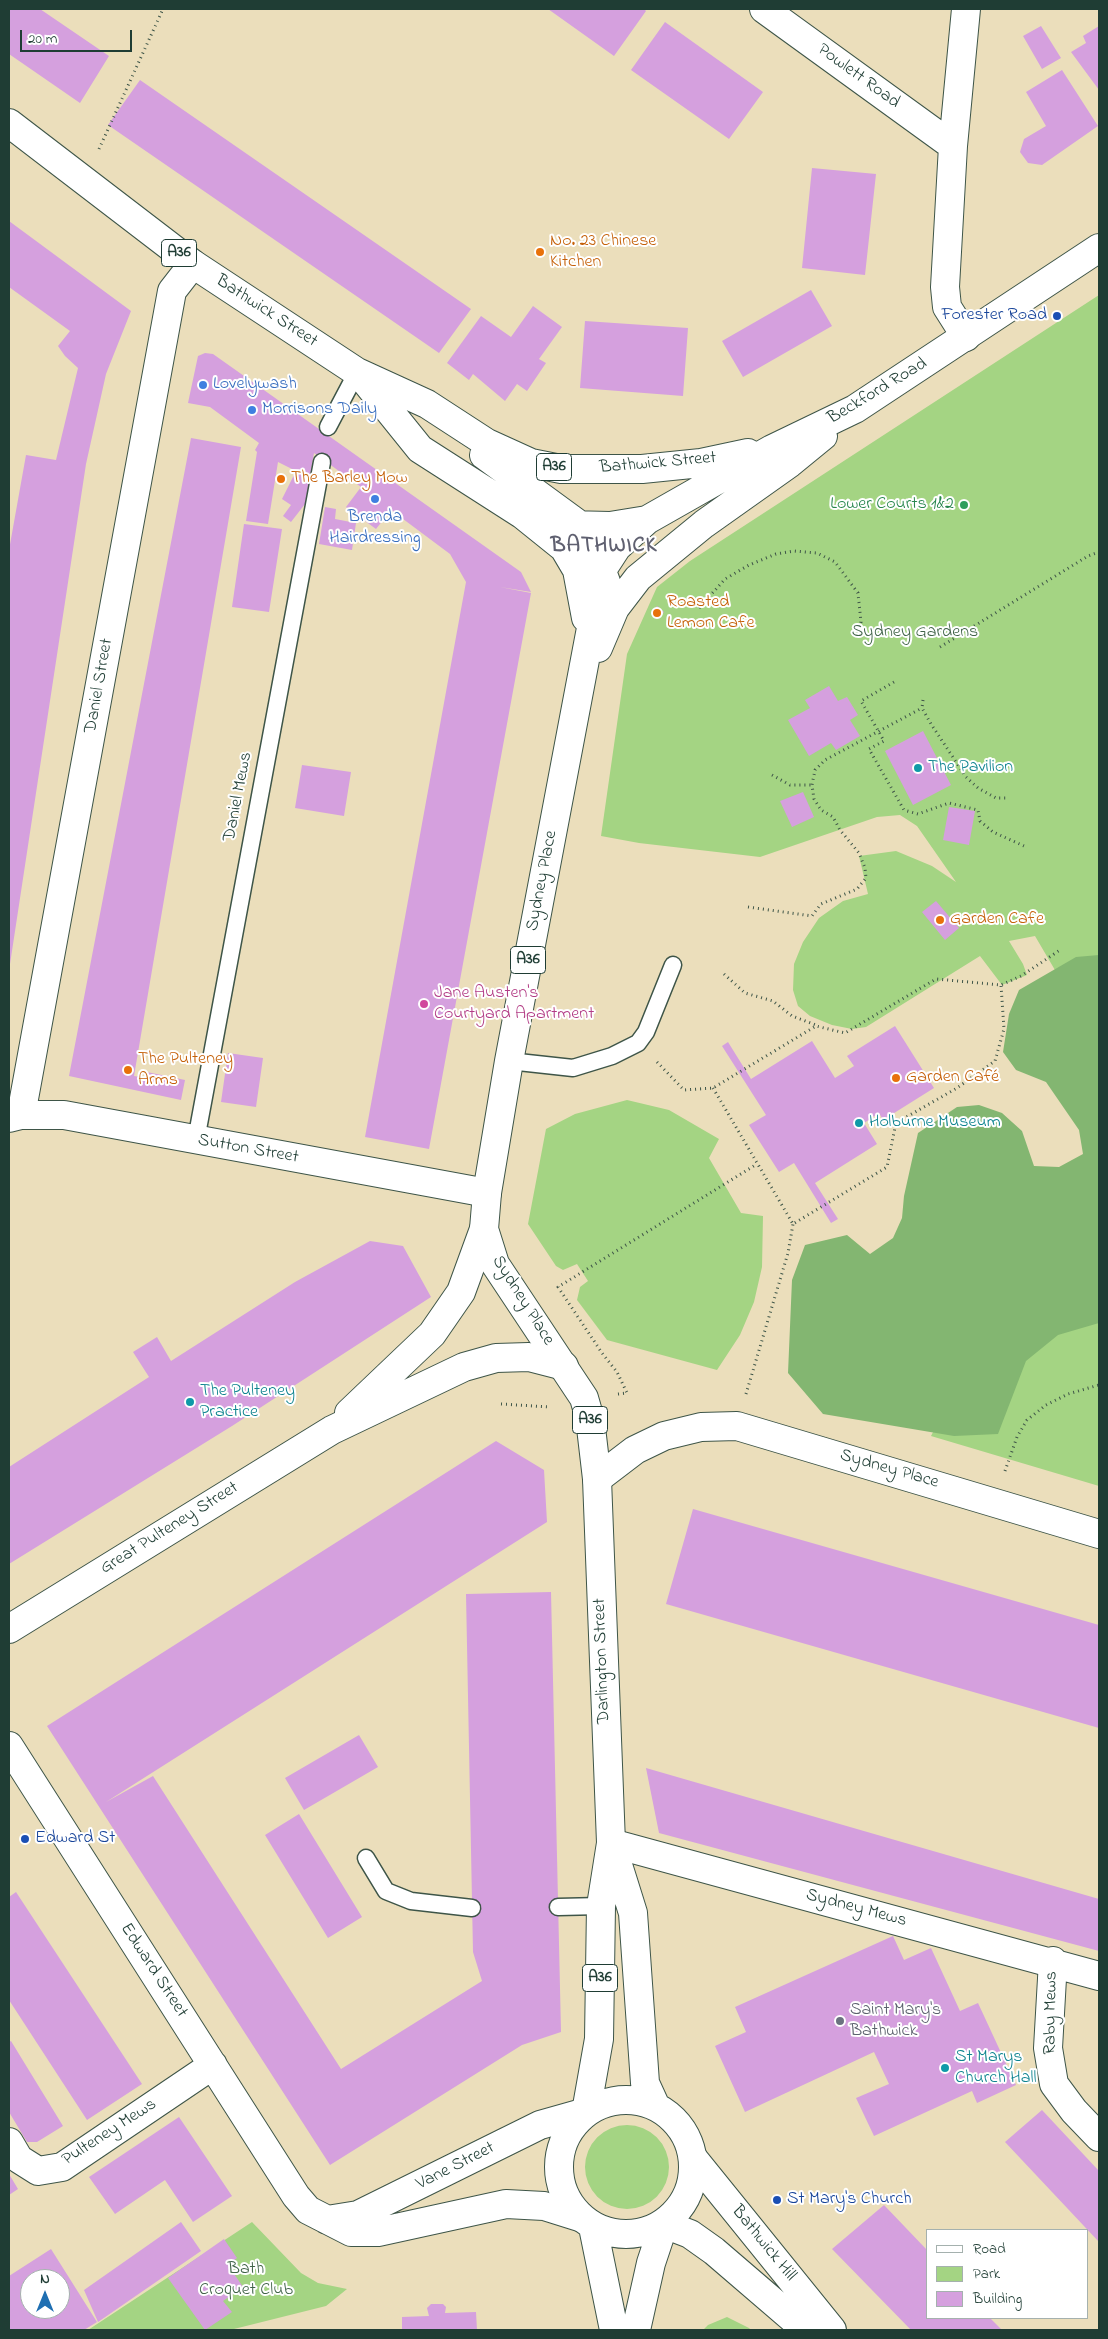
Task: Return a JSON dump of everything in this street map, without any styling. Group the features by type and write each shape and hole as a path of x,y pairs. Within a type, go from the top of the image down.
{"main road":[{"name":"Powlett Road","path":"764,9 952,146"},
{"path":"966,9 952,146 945,287 948,307 966,338"},
{"name":"Bathwick Street","path":"9,123 85,179 194,264 357,372 427,404 487,443 531,463 561,469 642,469 701,463 772,448"},
{"name":"Beckford Road","path":"647,520 772,448 855,409 966,338 1099,248"},
{"name":"Daniel Street","path":"15,1117 172,291 194,264"},
{"name":"Bathwick Street","path":"357,372 420,448 523,515 564,548 577,570 588,635"},
{"name":"A36","path":"357,372 498,465 581,526 589,536 615,608"},
{"name":"A36","path":"579,691 615,608 638,578 704,524 790,463 855,409"},
{"name":"A36","path":"523,515 550,522 581,526 610,526 647,520"},
{"name":"Sydney Place","path":"597,1479 590,1419 584,1398 494,1264 484,1230 487,1193 509,1061 588,635 602,570 617,547 647,520"},
{"name":"Sutton Street","path":"15,1117 64,1115 487,1193"},
{"name":"Great Pulteney Street","path":"332,1430 432,1334 461,1292 484,1230"},
{"name":"Great Pulteney Street","path":"9,1629 332,1430 464,1368 496,1358 529,1357 564,1366"},
{"name":"Sydney Place","path":"597,1479 635,1450 664,1436 701,1427 737,1426 998,1502 1099,1534"},
{"name":"Darlington Street","path":"586,2112 598,2039 601,1906 612,1843 597,1479"},
{"name":"Edward Street","path":"9,1746 296,2196"},
{"name":"Darlington Street","path":"612,1843 634,1913 645,2082 656,2107"},
{"name":"Sydney Mews","path":"612,1843 1099,1976"},
{"name":"Raby Mews","path":"1053,1962 1048,2048 1054,2084 1074,2111 1099,2137"},
{"name":"Pulteney Mews","path":"9,2142 19,2159 38,2171 62,2167 213,2065"},
{"name":"A36","path":"586,2222 612,2233 633,2234 664,2224 676,2214 687,2197 692,2178 693,2158 682,2130 670,2116 644,2102 618,2100 601,2104 586,2112 565,2136 558,2157 558,2175 563,2194 586,2222 614,2330"},
{"name":"Vane Street","path":"325,2220 358,2215 540,2125 586,2112"},
{"name":"Bathwick Hill","path":"693,2158 832,2330"},
{"name":"Vane Street","path":"296,2196 308,2210 351,2232 378,2232 506,2204 544,2206 586,2222"},
{"name":"A36","path":"636,2330 651,2263 664,2224"},
{"name":"Bathwick Hill","path":"664,2224 690,2234 714,2251 806,2330"}],"lane":[{"path":"328,427 357,372"},
{"name":"Daniel Mews","path":"196,1140 322,462"},
{"path":"509,1061 573,1068 612,1056 638,1042 646,1032 674,965"},
{"path":"366,1858 386,1891 411,1901 472,1908"},
{"path":"558,1907 601,1906"}],"path":[{"path":"85,179 164,9"},
{"path":"699,608 725,579 749,565 776,554 794,551 817,553 835,562 858,593 862,622 858,633"},
{"path":"940,647 1088,556 1099,552"},
{"path":"894,682 861,701 884,741 869,749 904,810 918,814 949,803 978,810 980,821 993,832 1024,846"},
{"path":"923,700 922,708 966,777 978,788 996,798 1009,798"},
{"path":"748,907 812,916 821,904 857,890 866,878 865,868 859,853 840,830 833,817 822,810 814,798 812,785 815,770 825,760 922,708"},
{"path":"772,775 790,785 812,785"},
{"path":"724,974 745,993 773,1001 792,1016 816,1026 845,1032 936,978 1001,986 1021,976 1060,950"},
{"path":"793,1224 887,1167 896,1124 957,1088 995,1061 1004,1029 1001,986"},
{"path":"638,1042 684,1090 713,1088 816,1026"},
{"path":"713,1088 793,1224 788,1253 737,1426"},
{"path":"501,1404 545,1408 584,1398 627,1392 617,1372 558,1287 757,1164"},
{"path":"998,1502 1008,1460 1017,1437 1027,1420 1046,1405 1068,1394 1099,1385"}],"green space":[{"name":"Sydney Gardens","path":"1099,295 1099,964 1062,982 1035,936 1009,941 1023,964 1027,975 1002,985 980,956 866,1027 852,1029 832,1025 810,1016 798,1006 793,990 794,964 803,942 819,918 843,901 868,894 859,856 896,851 932,866 956,882 917,826 900,815 877,817 760,857 639,843 601,836 627,654 657,587 690,561"},
{"path":"1099,955 1099,1323 1058,1335 1026,1361 998,1434 954,1436 823,1414 788,1373 792,1280 805,1245 847,1235 870,1254 893,1238 902,1218 904,1196 918,1133 957,1107 979,1105 1002,1113 1022,1131 1034,1166 1059,1167 1083,1154 1079,1130 1046,1082 1016,1070 1003,1052 1009,1014 1019,990 1076,957"},
{"path":"627,1100 669,1110 719,1139 709,1158 741,1213 763,1216 762,1267 754,1302 740,1335 717,1370 607,1340 577,1300 580,1287 588,1281 577,1264 563,1270 556,1266 528,1224 546,1129 575,1114"},
{"path":"1099,1253 1099,1486 931,1436 975,1351"},
{"path":"619,2125 635,2125 651,2132 662,2143 669,2159 666,2183 657,2197 651,2202 635,2209 619,2209 603,2202 592,2191 585,2175 585,2159 592,2143 603,2132"},
{"name":"Bath Croquet Club","path":"252,2222 301,2273 318,2283 347,2289 326,2306 230,2330 88,2330"},
{"path":"727,2317 751,2330 703,2330 708,2325"}],"building":[{"path":"9,9 40,9 109,56 80,103 9,54"},
{"path":"548,9 644,9 646,11 614,56"},
{"path":"665,22 763,92 729,139 631,70"},
{"path":"1041,26 1061,58 1042,69 1023,36"},
{"path":"1099,26 1099,90 1071,52 1086,43 1083,36"},
{"path":"1062,70 1098,126 1042,165 1028,163 1020,152 1024,139 1046,126 1026,92"},
{"path":"140,80 471,309 439,353 108,125"},
{"path":"812,168 876,174 865,275 802,268"},
{"path":"9,221 131,311 106,374 86,464 10,964 9,550 26,455 56,460 78,368 65,356 58,346 70,331 9,287"},
{"path":"811,290 832,326 743,377 722,341"},
{"path":"533,306 562,327 539,359 546,363 527,391 517,384 505,401 473,374 469,380 447,363 481,316 511,337"},
{"path":"585,321 688,328 683,396 580,388"},
{"path":"205,353 213,354 521,572 531,592 500,587 531,593 429,1149 365,1137 466,582 450,554 391,510 376,529 346,507 361,487 314,453 305,504 291,522 283,516 291,505 282,499 296,471 278,462 268,524 246,521 257,452 255,450 259,443 210,407 188,403 198,356"},
{"path":"191,438 241,447 134,1076 146,1078 147,1072 185,1080 181,1100 69,1076"},
{"path":"325,507 336,509 335,519 356,523 352,550 319,544"},
{"path":"244,524 282,529 269,612 232,607"},
{"name":"Roasted Lemon Cafe","path":"657,606 664,612 658,619 651,613"},
{"path":"829,686 838,701 847,697 858,715 850,720 860,736 836,750 831,743 809,756 788,720 810,708 805,700"},
{"name":"The Pavilion","path":"923,731 951,785 913,805 885,751"},
{"path":"302,765 351,772 344,816 295,808"},
{"path":"803,792 814,817 792,827 780,801"},
{"path":"949,807 975,811 969,845 943,840"},
{"name":"Garden Cafe","path":"936,901 959,928 945,940 922,912"},
{"path":"895,1026 934,1088 883,1120 879,1113 864,1123 877,1144 815,1183 838,1219 831,1223 794,1163 779,1172 749,1125 766,1115 722,1046 728,1042 751,1079 812,1041 835,1078 854,1066 847,1056"},
{"path":"228,1053 263,1058 256,1107 221,1102"},
{"path":"370,1241 403,1246 431,1297 232,1426 9,1564 9,1467 149,1377 133,1352 157,1337 171,1361 295,1282"},
{"path":"496,1441 544,1470 547,1522 106,1802 153,1776 341,2069 482,1981 473,1952 466,1594 551,1592 561,2032 522,2045 330,2165 47,1726"},
{"path":"693,1509 1099,1625 1099,1728 666,1604"},
{"path":"359,1735 378,1767 304,1810 285,1778"},
{"path":"646,1768 1099,1899 1099,1951 659,1833"},
{"path":"299,1814 362,1917 328,1938 265,1835"},
{"path":"16,1892 142,2084 87,2120 9,2000 9,1897"},
{"name":"Saint Mary's Bathwick","path":"893,1936 904,1960 931,1948 960,2011 978,2003 1016,2085 977,2103 972,2091 874,2136 856,2098 889,2084 874,2052 745,2112 715,2046 746,2032 735,2007"},
{"path":"11,2041 63,2126 37,2142 27,2142 9,2112 9,2042"},
{"path":"1042,2110 1099,2171 1099,2242 1088,2229 1005,2142"},
{"path":"179,2117 232,2196 193,2222 165,2180 115,2214 89,2177"},
{"path":"9,2174 18,2189 9,2195"},
{"path":"884,2205 926,2249 926,2319 991,2319 1002,2330 911,2330 832,2249"},
{"path":"181,2222 201,2251 98,2322 84,2290"},
{"path":"224,2239 237,2258 228,2265 243,2287 223,2301 232,2312 205,2330 168,2278"},
{"path":"51,2249 64,2269 20,2269 20,2319 70,2319 70,2279 97,2322 84,2330 9,2330 9,2276"},
{"path":"431,2304 443,2304 446,2307 445,2313 476,2312 477,2330 402,2330 402,2317 429,2316 427,2308"}],"place":[{"name":"No. 23 Chinese Kitchen","path":"540,252"},
{"name":"Forester Road","path":"1057,316"},
{"name":"Lovelywash","path":"203,385"},
{"name":"Morrisons Daily","path":"252,410"},
{"name":"The Barley Mow","path":"281,479"},
{"name":"Brenda Hairdressing","path":"375,499"},
{"name":"Lower Courts 1&2","path":"964,505"},
{"name":"Roasted Lemon Cafe","path":"657,613"},
{"name":"The Pavilion","path":"918,768"},
{"name":"Garden Cafe","path":"940,920"},
{"name":"Jane Austen's Courtyard Apartment","path":"424,1004"},
{"name":"The Pulteney Arms","path":"128,1070"},
{"name":"Garden Café","path":"896,1078"},
{"name":"Holburne Museum","path":"859,1123"},
{"name":"The Pulteney Practice","path":"190,1402"},
{"name":"Edward St","path":"25,1839"},
{"name":"Saint Mary's Bathwick","path":"840,2021"},
{"name":"St Marys Church Hall","path":"945,2068"},
{"name":"St Mary's Church","path":"777,2200"}],"district":[{"name":"BATHWICK","path":"604,547"}]}
